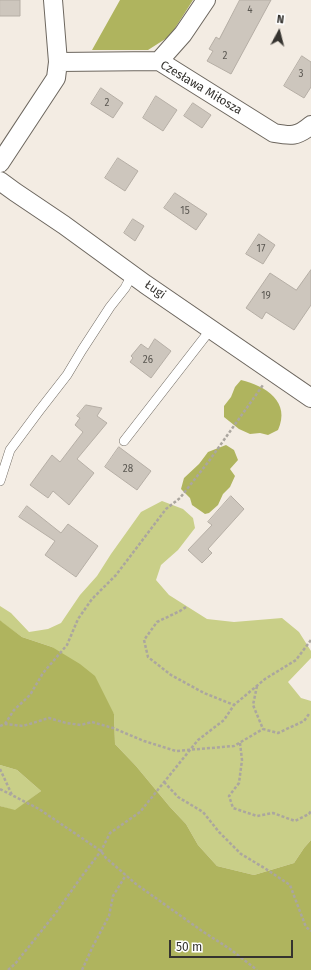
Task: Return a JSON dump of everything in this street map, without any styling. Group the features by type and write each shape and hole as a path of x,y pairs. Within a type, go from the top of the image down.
{"street":[{"path":"0,163 56,78 58,62 53,0"},
{"path":"159,61 183,34 206,0"},
{"name":"Czesława Miłosza","path":"58,62 159,61 274,134 290,135 303,132 311,125"},
{"name":"Ługi","path":"0,181 64,225 132,275 311,398"}],"lane":[{"path":"0,481 10,450 67,376 82,350 110,307 125,288 132,275"},
{"path":"124,440 211,329"}],"path":[{"path":"5,724 14,710 30,695 43,673 67,645 78,619 92,599 116,575 166,509 180,498 209,461 256,393 273,372"},
{"path":"186,607 157,622 144,640 148,657 171,675 204,693 234,705"},
{"path":"8,970 55,914 101,850 110,833 140,812 190,749 198,740 224,720 234,705 265,679 296,660 311,640"},
{"path":"257,686 253,705 263,729"},
{"path":"0,726 5,724 23,726 49,718 66,723 81,725 92,722 176,751 234,746 263,729 278,733 304,722 309,714"},
{"path":"240,743 242,760 239,782 230,796 233,808 257,816 273,813 295,821 309,814 311,811"},
{"path":"0,769 12,795"},
{"path":"164,782 178,797 203,812 219,832 241,854 290,885 306,927 311,931"},
{"path":"0,789 39,809 101,850 106,858 136,884 230,949 257,970"},
{"path":"82,970 109,916 113,896 126,875"}],"green space":[{"path":"120,0 193,0 170,36 148,50 92,50"},
{"path":"241,380 259,386 267,391 279,403 281,420 278,430 268,435 260,433 250,434 239,429 224,417 224,406"},
{"path":"226,445 234,450 238,460 230,469 235,476 230,487 223,494 218,505 209,513 205,514 192,505 190,498 181,489 184,478 199,464 208,452"},
{"path":"162,501 183,509 193,518 195,528 178,550 161,565 156,580 169,595 207,619 234,622 282,618 299,632 311,651 311,658 288,682 301,698 311,701 311,840 294,863 254,875 217,866 198,845 186,824 115,744 114,714 52,647 22,637 0,620 0,606 11,613 29,632 48,629 61,623 80,595 97,576 141,512"},
{"path":"0,620 22,637 52,647 80,664 95,676 114,714 115,744 186,824 198,845 217,866 254,875 294,863 311,840 311,970 0,970 0,806 15,810 41,791 17,770 0,765"},
{"path":"0,765 17,770 41,791 15,811 0,806"}],"building":[{"path":"0,0 20,0 20,16 0,16"},
{"path":"240,0 271,0 231,74 207,61 213,51 209,49 216,37 219,39"},
{"path":"302,56 311,62 311,87 304,98 284,86"},
{"path":"101,88 123,103 113,118 91,104"},
{"path":"156,96 177,110 163,131 143,118"},
{"path":"193,103 211,115 202,128 184,116"},
{"path":"118,158 138,171 125,191 105,178"},
{"path":"175,193 207,214 196,230 164,208"},
{"path":"133,219 144,226 135,241 124,233"},
{"path":"259,234 275,245 263,264 246,254"},
{"path":"311,270 311,305 294,330 266,312 262,319 246,308 270,273 296,290"},
{"path":"155,339 171,351 151,378 130,362 133,358 131,356 141,344 148,349"},
{"path":"86,405 102,408 97,416 107,423 77,459 94,473 69,505 53,491 48,498 30,485 52,455 60,462 83,432 75,425 80,418 77,416"},
{"path":"119,447 151,471 137,490 105,467"},
{"path":"231,496 244,509 208,549 212,553 202,563 188,550 212,525 208,522"},
{"path":"27,506 61,533 68,524 98,546 76,577 45,555 55,541 19,517"}]}
